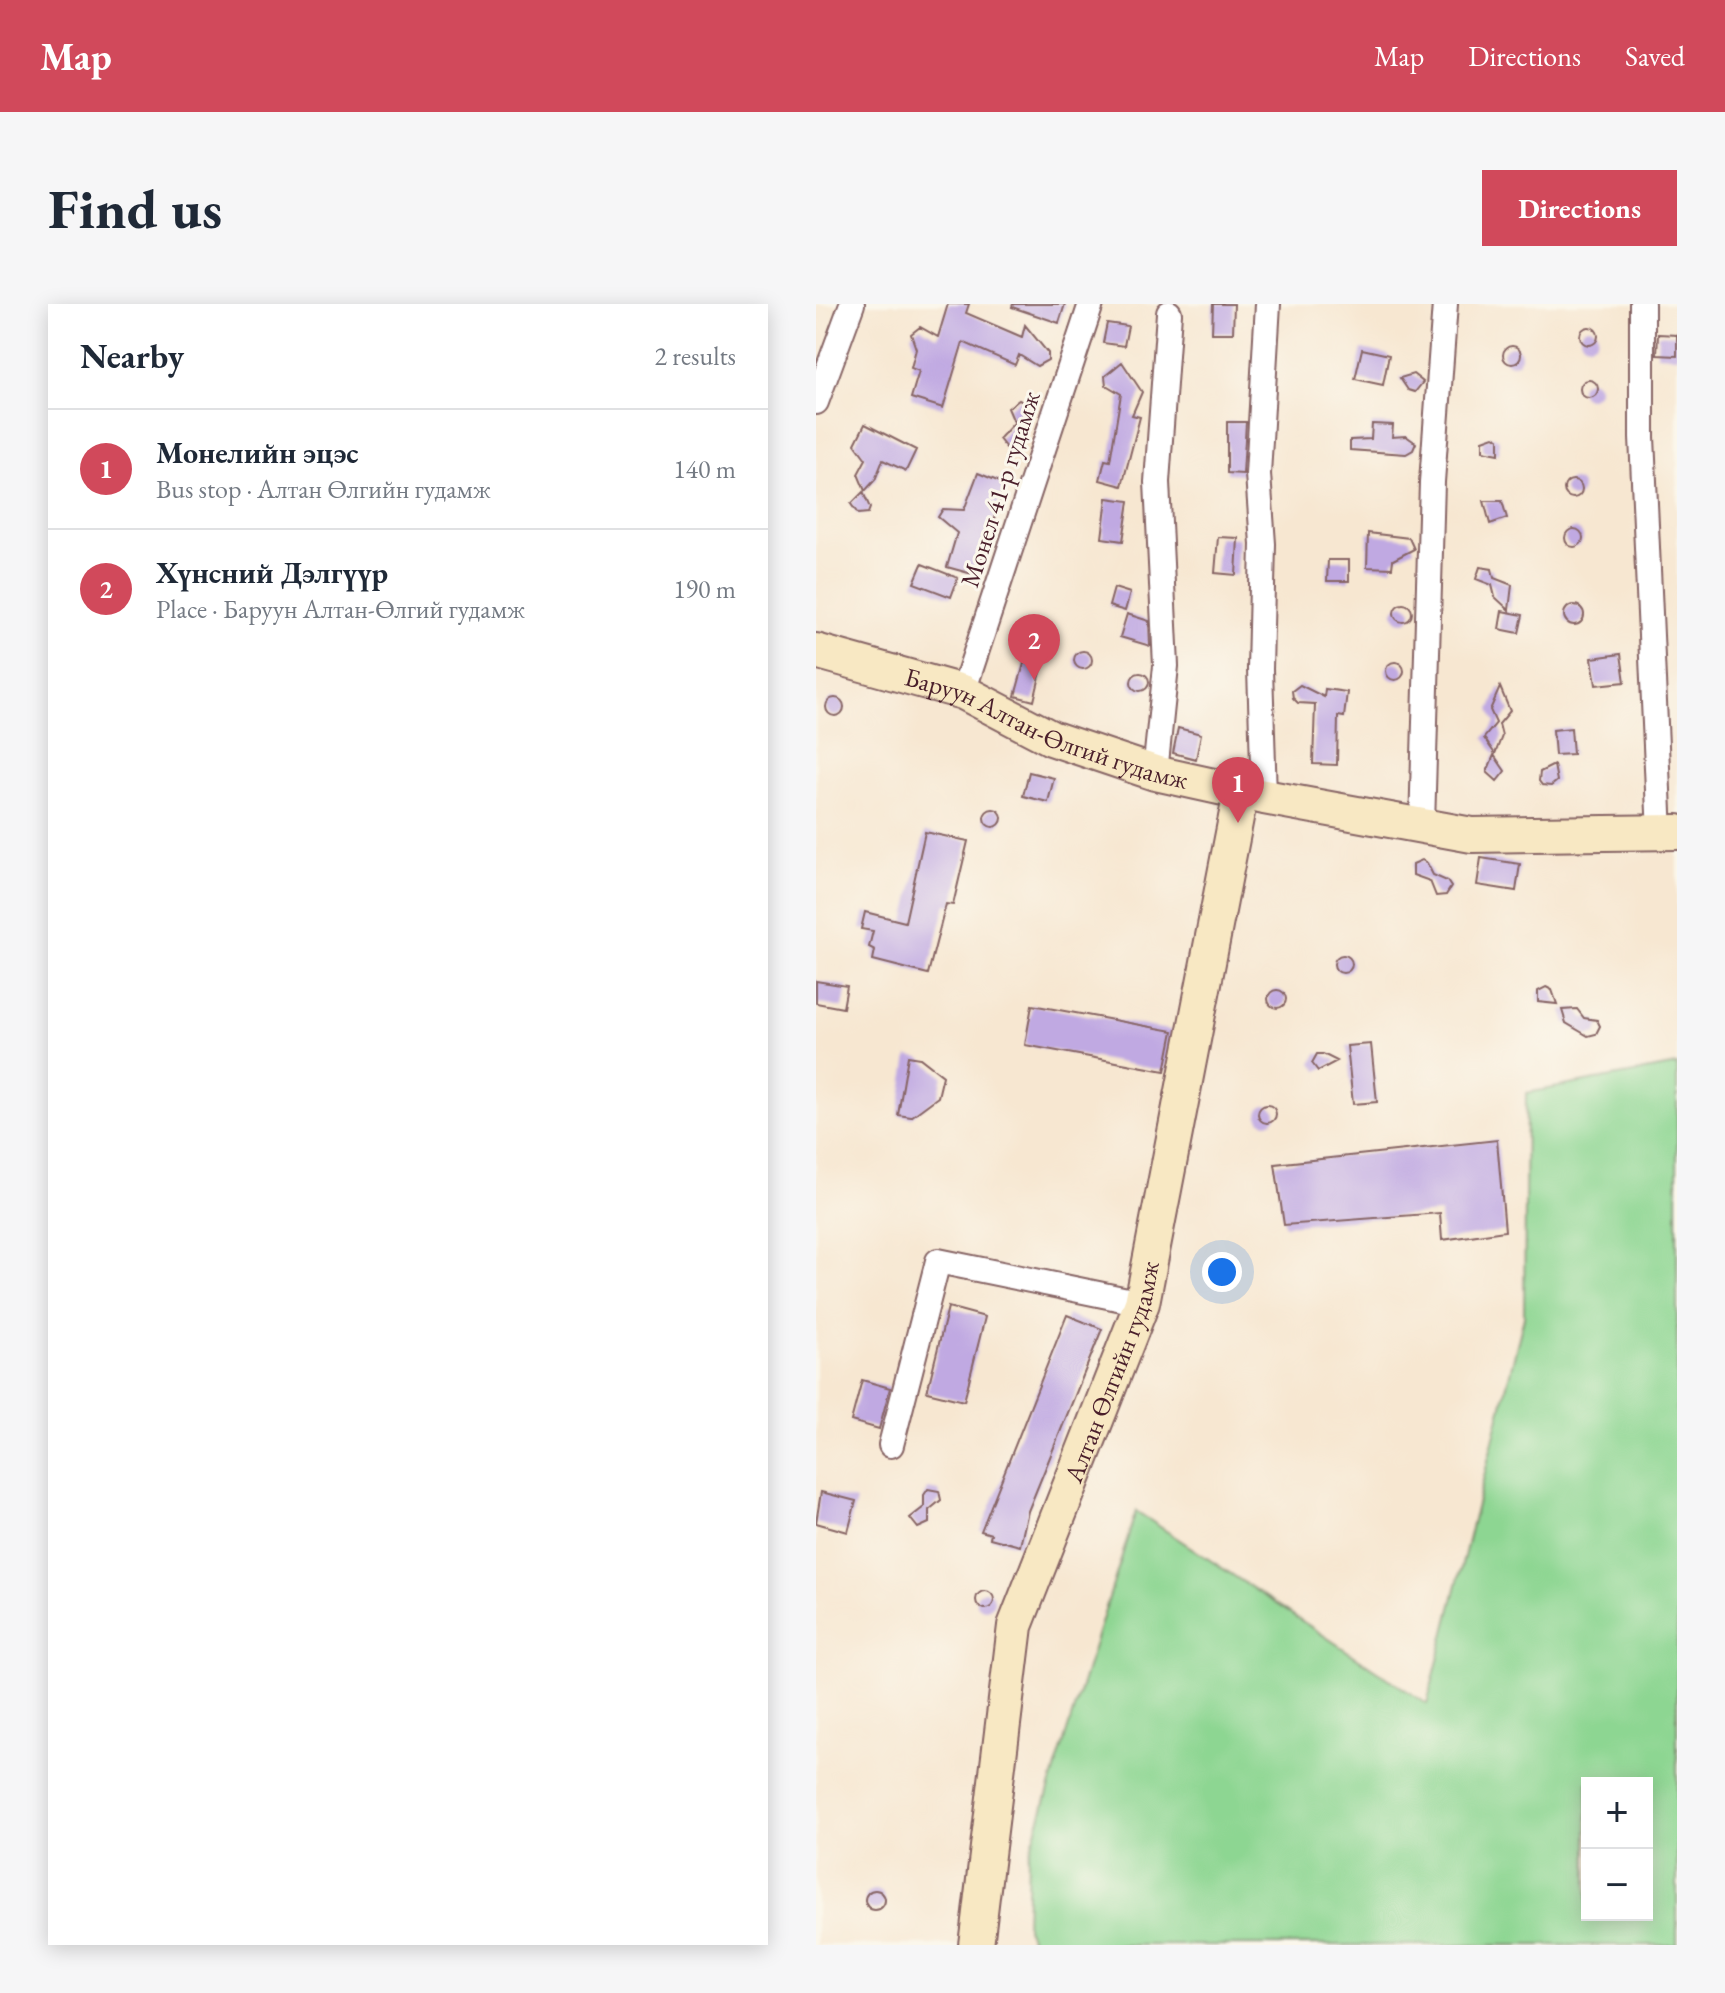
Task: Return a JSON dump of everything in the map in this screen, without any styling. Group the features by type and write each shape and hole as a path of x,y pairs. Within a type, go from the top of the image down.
{"main road":[{"name":"Баруун Алтан-Өлгий гудамж","path":"816,651 963,692 1051,738 1155,773 1252,794 1472,835 1669,833"},
{"name":"Алтан Өлгийн гудамж","path":"976,1945 1015,1626 1142,1303 1252,794"}],"street":[{"path":"816,402 852,304"},
{"name":"Монел 41-р гудамж","path":"963,692 1091,304"},
{"path":"1252,794 1260,669 1263,544 1258,474 1268,304"},
{"path":"1422,825 1432,482 1445,304"},
{"path":"1642,304 1642,437 1669,833"},
{"path":"1155,773 1166,666 1157,482 1169,313"},
{"path":"891,1445 938,1261 1142,1303"}],"green space":[{"path":"1677,1065 1677,1945 1034,1945 1026,1928 1028,1857 1136,1511 1427,1704 1524,1317 1526,1093"}],"building":[{"path":"948,304 969,304 966,313 1022,337 1025,325 1048,353 1048,360 1037,366 1019,355 1015,365 963,342 943,408 911,398 919,371 911,368 916,349 911,334 920,327 938,337"},
{"path":"1013,304 1065,304 1059,323 1012,307"},
{"path":"1213,304 1234,304 1233,333 1212,333"},
{"path":"1107,323 1128,326 1124,346 1103,343"},
{"path":"1589,327 1598,336 1589,345 1580,336"},
{"path":"1658,334 1677,335 1677,356 1657,355"},
{"path":"1512,346 1521,355 1512,364 1503,355"},
{"path":"1362,349 1389,355 1383,385 1355,379"},
{"path":"1122,362 1142,392 1132,415 1140,417 1122,486 1100,480 1105,460 1110,461 1121,394 1106,385 1105,376"},
{"path":"1413,374 1423,382 1415,392 1408,390 1400,378"},
{"path":"1589,380 1598,389 1589,398 1580,389"},
{"path":"1019,400 1025,403 1027,412 1014,422 1008,408"},
{"path":"1227,422 1246,422 1243,474 1227,473"},
{"path":"865,424 916,450 906,471 883,460 875,480 865,491 858,474 866,459 855,444"},
{"path":"1013,424 1018,442 1007,449 999,439"},
{"path":"1372,424 1393,425 1392,437 1406,436 1416,443 1413,450 1406,454 1350,450 1350,440 1371,439"},
{"path":"1494,436 1499,439 1499,454 1483,451 1483,440"},
{"path":"978,473 1005,484 976,575 947,567 957,533 938,517 943,509 964,510"},
{"path":"1569,480 1577,480 1582,489 1580,496 1569,498 1564,493 1564,485"},
{"path":"863,492 870,508 868,513 858,514 851,504"},
{"path":"1107,498 1129,501 1123,541 1102,538"},
{"path":"1484,501 1502,501 1507,518 1490,524"},
{"path":"1574,529 1583,538 1574,547 1565,538"},
{"path":"1368,533 1409,538 1414,549 1393,560 1392,568 1367,567"},
{"path":"1218,537 1238,538 1236,575 1215,573"},
{"path":"1328,560 1349,560 1349,581 1327,581"},
{"path":"922,564 958,578 951,597 914,583"},
{"path":"1480,567 1492,569 1494,578 1512,585 1509,610 1495,597 1492,585 1476,579"},
{"path":"1114,588 1130,593 1125,611 1109,606"},
{"path":"1403,604 1412,613 1403,622 1394,613"},
{"path":"1574,605 1581,608 1584,615 1581,622 1574,625 1567,622 1564,615 1567,608"},
{"path":"1502,611 1523,615 1519,633 1499,629"},
{"path":"1127,614 1149,621 1150,646 1120,637"},
{"path":"1025,628 1050,634 1034,701 1015,696 1027,653 1020,651"},
{"path":"1079,651 1087,651 1092,660 1090,667 1079,669 1074,664 1074,656"},
{"path":"1621,654 1625,682 1596,685 1592,658"},
{"path":"1391,662 1399,662 1404,671 1402,678 1391,680 1386,675 1386,667"},
{"path":"1140,673 1149,682 1140,691 1131,682"},
{"path":"1300,685 1324,697 1325,689 1347,692 1344,717 1338,716 1337,765 1313,764 1315,704 1298,703 1293,698 1292,691"},
{"path":"1500,687 1510,711 1499,724 1502,736 1495,754 1484,738 1496,723 1490,710"},
{"path":"835,698 844,707 835,716 826,707"},
{"path":"1178,728 1201,734 1196,759 1173,753"},
{"path":"1571,728 1573,754 1555,755 1553,730"},
{"path":"1494,755 1505,771 1497,781 1487,772"},
{"path":"1554,765 1557,781 1551,786 1542,785 1540,772"},
{"path":"1029,772 1054,778 1048,802 1023,796"},
{"path":"989,809 997,809 1002,818 1000,825 989,827 984,822 984,814"},
{"path":"925,832 968,841 953,905 946,904 928,974 873,960 875,950 869,947 873,931 861,929 865,912 905,922"},
{"path":"1481,858 1520,864 1516,891 1477,885"},
{"path":"1422,860 1433,875 1447,881 1451,887 1446,895 1436,896 1430,881 1413,875 1413,864"},
{"path":"1343,955 1352,964 1343,973 1334,964"},
{"path":"816,981 847,986 843,1008 816,1003"},
{"path":"1546,987 1552,990 1557,1004 1538,1002 1538,991"},
{"path":"1277,990 1286,999 1277,1008 1268,999"},
{"path":"1032,1005 1173,1031 1165,1071 1025,1045"},
{"path":"1577,1009 1584,1018 1597,1020 1600,1026 1596,1034 1588,1036 1566,1023 1562,1010"},
{"path":"1371,1044 1377,1102 1353,1104 1347,1046"},
{"path":"1317,1054 1337,1061 1318,1071 1312,1063"},
{"path":"908,1056 920,1058 943,1076 938,1097 911,1117 898,1115"},
{"path":"1263,1105 1271,1105 1276,1114 1274,1121 1263,1123 1258,1118 1258,1110"},
{"path":"1497,1140 1505,1231 1442,1240 1440,1213 1284,1225 1275,1164"},
{"path":"948,1307 985,1317 964,1401 927,1392"},
{"path":"1067,1315 1102,1329 1028,1511 1020,1546 990,1538 991,1534 981,1531"},
{"path":"862,1380 890,1388 879,1429 851,1421"},
{"path":"928,1489 939,1491 941,1500 929,1510 929,1523 918,1528 910,1518 924,1507 924,1495"},
{"path":"821,1492 856,1501 848,1532 816,1523"},
{"path":"981,1591 989,1591 994,1600 992,1607 981,1609 976,1604 976,1596"},
{"path":"875,1890 882,1893 885,1900 882,1907 875,1910 868,1907 865,1900 868,1893"}],"place":[{"name":"Хүнсний Дэлгүүр","path":"1034,680"},
{"name":"Монелийн эцэс","path":"1238,823"}]}
